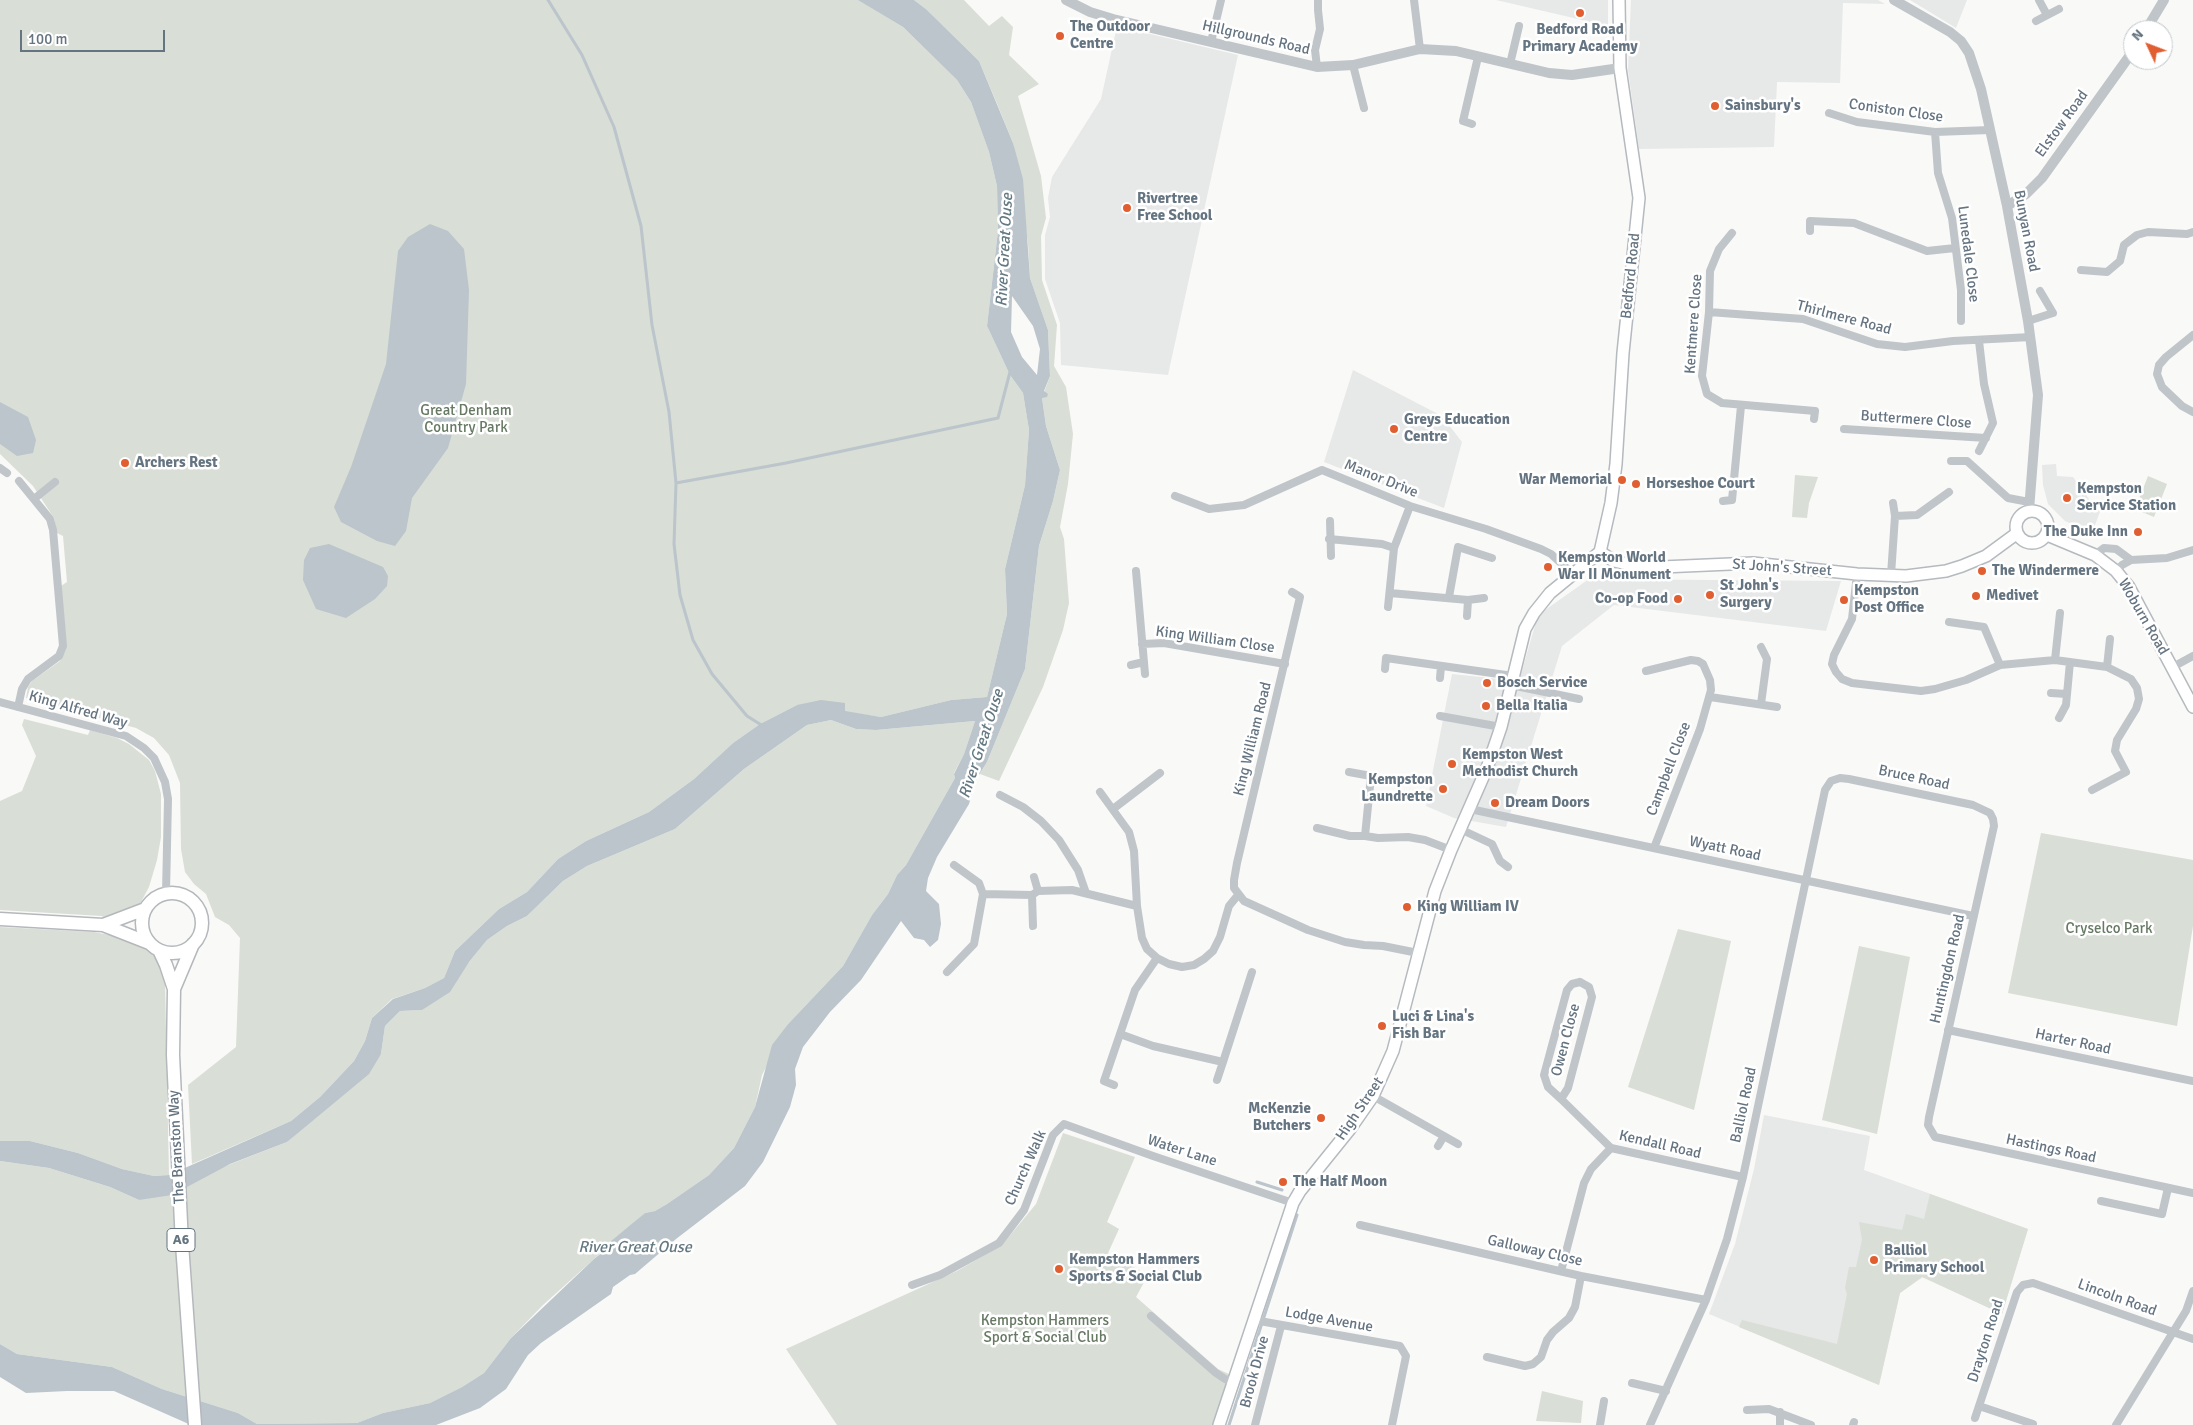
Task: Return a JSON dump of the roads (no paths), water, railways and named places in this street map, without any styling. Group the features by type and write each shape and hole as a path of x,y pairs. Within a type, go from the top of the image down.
{"highway":[{"path":"0,919 103,925 154,947 171,953 183,951 193,944 202,927 198,908 184,895 175,892 157,896 145,909 141,920 143,933 154,947"},
{"path":"103,925 145,909"},
{"name":"The Branston Way","path":"174,989 193,944"},
{"name":"The Branston Way","path":"154,947 166,965 174,989 173,1055 182,1244 195,1425"}],"main road":[{"name":"Bedford Road","path":"1600,552 1611,503 1623,353 1639,198 1620,68 1619,0"},
{"path":"2029,506 2045,517 2048,527 2047,535 2042,540 2032,543 2023,541 2016,534 2018,518 2029,506"},
{"name":"St John's Street","path":"1600,552 1614,561 1630,565 1662,567 1753,563 1857,574 1906,576 1938,572 1962,566 1986,556 2016,534"},
{"name":"Woburn Road","path":"2047,535 2096,554 2116,571 2129,587 2193,707"},
{"name":"High Street","path":"1220,1425 1234,1382 1260,1321 1293,1203 1300,1191 1350,1129 1373,1096 1393,1051 1435,892 1451,850 1470,809 1501,727 1525,629 1534,613 1550,593 1600,552"}],"street":[{"name":"Hillgrounds Road","path":"1066,0 1090,12 1113,19 1316,67 1353,65 1420,49 1456,51 1549,73 1572,75 1620,68"},
{"path":"1211,42 1221,0"},
{"path":"1316,67 1315,50 1320,30 1318,0"},
{"path":"1414,0 1420,49"},
{"name":"Bunyan Road","path":"1894,0 1950,32 1961,41 1969,53 1981,89 2007,206 2031,337 2038,395 2029,506"},
{"path":"2039,0 2047,15"},
{"path":"2152,20 2164,0"},
{"path":"2036,21 2059,9"},
{"path":"1510,64 1519,26"},
{"path":"1472,124 1463,121 1478,57"},
{"path":"1353,65 1364,108"},
{"name":"Elstow Road","path":"2007,206 2026,194 2042,178 2123,65"},
{"name":"Coniston Close","path":"1829,113 1857,122 1935,132 1990,130"},
{"name":"Lunedale Close","path":"1935,132 1938,173 1952,218 1961,290 1961,321"},
{"path":"1810,231 1810,221 1854,223 1926,251 1955,248"},
{"path":"2081,270 2107,272 2120,261 2124,245 2137,235 2148,232 2193,232"},
{"name":"Kentmere Close","path":"1732,233 1719,249 1710,271 1709,312 1702,376 1707,394 1722,403 1740,406 1815,411 1814,419"},
{"path":"2028,320 2053,313 2040,291"},
{"name":"Thirlmere Road","path":"1709,312 1803,319 1877,344 1905,347 1953,341 2031,337"},
{"path":"2193,335 2166,357 2160,365 2157,374 2162,387 2182,406 2193,412"},
{"path":"1979,341 1984,384 1993,423 1979,452"},
{"path":"1723,500 1732,500 1740,406"},
{"name":"Buttermere Close","path":"1844,429 1986,438"},
{"path":"1951,461 1967,461 2008,498 2029,506"},
{"path":"0,468 7,473"},
{"name":"Manor Drive","path":"1175,496 1209,509 1244,505 1322,470 1410,506 1486,529 1540,549 1552,554 1573,574"},
{"path":"18,707 22,689 28,679 59,656 63,646 53,530 50,519 19,481"},
{"path":"34,499 55,482"},
{"path":"1895,516 1917,515 1948,492"},
{"path":"1891,575 1895,516 1893,503"},
{"path":"1388,607 1394,548 1410,506"},
{"path":"1330,521 1329,539 1331,556"},
{"path":"1329,539 1382,544 1394,548"},
{"path":"1449,597 1458,547 1492,558"},
{"path":"2096,554 2104,548 2116,548 2131,560"},
{"path":"2116,571 2122,564 2131,560 2167,558 2193,550"},
{"name":"King William Close","path":"1136,571 1141,585 1142,644 1145,674"},
{"path":"1857,574 1852,619 1834,655 1832,664 1842,679 1852,683 1921,690 1936,689 1966,680 2000,665 2055,660 2107,667 2131,679 2138,688 2140,699 2117,740 2115,751 2126,772 2092,790"},
{"name":"King William Road","path":"1238,895 1234,888 1235,871 1300,597 1292,592"},
{"path":"1390,592 1468,600 1484,598"},
{"path":"1467,616 1468,600"},
{"path":"2055,660 2060,613"},
{"path":"1949,622 1984,627 2000,665"},
{"path":"2107,667 2110,639"},
{"name":"King William Close","path":"1142,644 1164,643 1284,664"},
{"path":"1761,647 1767,659 1761,704"},
{"path":"2171,668 2193,656"},
{"path":"1385,669 1386,658 1441,666 1512,681 1579,699"},
{"path":"1646,671 1691,660 1698,661 1703,664 1710,680 1710,698 1777,707"},
{"path":"1131,665 1144,662"},
{"path":"2059,718 2066,705 2070,662"},
{"path":"1440,678 1441,666"},
{"path":"2051,693 2067,694"},
{"name":"Campbell Close","path":"1654,848 1710,698"},
{"name":"King Alfred Way","path":"0,702 126,736 144,748 154,758 165,782 168,799 166,893"},
{"path":"1440,716 1501,727"},
{"path":"1350,772 1371,776 1365,836"},
{"path":"1113,809 1160,773"},
{"name":"Bruce Road","path":"1831,781 1840,778 1849,779 1973,805 1990,813"},
{"name":"Balliol Road","path":"1650,1425 1706,1300 1727,1239 1743,1177 1825,790 1831,781"},
{"path":"1100,792 1129,832 1134,851 1137,906 1142,938 1148,949 1157,958 1169,964 1182,967 1194,965 1204,959 1213,951 1220,937 1230,906 1238,895 1244,901 1269,913 1345,942 1364,946 1383,946 1418,953"},
{"path":"1000,795 1023,807 1041,821 1059,840 1078,870 1086,893"},
{"name":"Wyatt Road","path":"1470,809 1974,916"},
{"name":"Huntingdon Road","path":"1931,1132 1928,1125 1929,1117 1994,826 1990,813"},
{"path":"1317,828 1350,836 1378,838 1408,837 1425,840 1451,850"},
{"path":"1460,830 1492,844 1500,861 1508,867"},
{"path":"1495,869 1500,861"},
{"path":"947,972 974,944 983,894 979,883 954,865"},
{"path":"1032,926 1035,893 1034,877"},
{"path":"983,894 1072,890 1137,906"},
{"path":"1114,1085 1104,1081 1135,990 1157,958"},
{"path":"1217,1080 1252,972"},
{"name":"Owen Close","path":"1580,982 1589,987 1592,997 1568,1088 1561,1099 1548,1087 1544,1075 1566,990 1572,984 1580,982"},
{"name":"Harter Road","path":"1948,1030 2193,1081"},
{"path":"1120,1034 1152,1046 1222,1062"},
{"path":"1373,1096 1458,1144"},
{"name":"Kendall Road","path":"1561,1099 1610,1148 1743,1177"},
{"name":"Water Lane","path":"1064,1124 1169,1162 1293,1203"},
{"name":"Church Walk","path":"912,1285 940,1275 999,1243 1024,1210 1053,1135 1064,1124"},
{"name":"Hastings Road","path":"1931,1132 1940,1140 2193,1193"},
{"path":"1438,1146 1444,1136"},
{"path":"1561,1271 1584,1183 1591,1169 1610,1148"},
{"path":"2101,1201 2162,1214 2168,1188"},
{"name":"Galloway Close","path":"1360,1225 1582,1276 1706,1300"},
{"path":"1487,1357 1525,1366 1533,1364 1541,1357 1547,1340 1553,1332 1569,1318 1575,1307 1582,1276"},
{"name":"Lincoln Road","path":"2033,1283 2193,1339"},
{"name":"Drayton Road","path":"1975,1418 2017,1292 2023,1285 2033,1283"},
{"path":"2116,1425 2186,1311 2193,1291"},
{"path":"1151,1316 1216,1373 1234,1382"},
{"name":"Lodge Avenue","path":"1260,1321 1400,1346 1406,1356 1392,1425"},
{"name":"Brook Drive","path":"1255,1425 1281,1326"},
{"path":"1632,1384 1666,1391"},
{"path":"1600,1425 1604,1402"},
{"path":"1979,1406 2032,1424"},
{"path":"1747,1410 1769,1409 1811,1425"},
{"path":"1780,1412 1780,1425"}],"water":[{"name":"River Great Ouse","path":"858,0 914,0 926,9 979,61 1013,143 1023,179 1030,278 1048,330 1050,376 1044,391 1048,394 1047,397 1042,398 1046,426 1060,470 1053,501 1039,546 1025,669 987,762 976,780 969,804 937,857 928,878 926,891 939,904 941,924 938,940 930,947 924,940 914,938 901,921 861,980 830,1012 803,1047 795,1069 796,1085 790,1107 763,1162 745,1186 676,1239 635,1274 630,1275 613,1287 611,1294 541,1343 528,1355 506,1389 480,1408 436,1425 191,1425 114,1391 26,1393 0,1377 0,1344 17,1354 112,1367 162,1389 238,1413 257,1424 357,1423 383,1413 430,1403 462,1387 484,1373 511,1338 609,1247 610,1242 645,1213 655,1211 667,1204 709,1175 734,1148 755,1107 772,1045 789,1023 843,966 872,915 888,894 897,875 906,865 955,778 954,774 964,754 975,721 876,730 856,729 831,720 807,725 744,769 675,829 587,866 563,881 527,916 507,926 487,940 469,962 450,992 422,1010 400,1011 385,1026 381,1054 369,1074 287,1142 230,1164 172,1195 139,1200 110,1187 49,1168 0,1161 0,1141 30,1141 78,1153 122,1169 154,1176 169,1175 291,1121 320,1097 354,1061 365,1041 372,1018 393,999 425,988 444,978 455,951 499,909 527,892 558,859 586,841 649,812 694,779 733,743 760,724 797,705 821,700 845,703 845,711 881,717 951,700 987,697 1007,614 1005,569 1025,485 1029,430 1023,393 1010,375 987,326 998,231 997,186 989,152 971,102 957,80 903,27","holes":["1012,296 1033,326 1040,349 1037,375 1022,357 1011,332"]},
{"path":"430,224 448,231 464,249 469,290 466,384 448,448 412,498 406,531 395,546 377,541 341,522 334,507 351,467 386,364 398,251 408,237"},
{"path":"0,402 28,417 36,440 33,453 17,456 0,444"},
{"path":"329,544 383,567 388,576 387,586 375,599 346,618 316,609 303,580 304,560 310,548"}],"waterway":[{"path":"548,0 582,55 614,127 641,226 652,325 669,412 676,483 674,544 680,595 693,640 712,674 747,716 763,726"},
{"path":"676,483 786,463 998,418 1010,372"},
{"path":"1257,1182 1282,1190"},
{"path":"1229,1425 1297,1215"}],"place":[{"name":"Bedford Road Primary Academy","path":"1580,13"},
{"name":"The Outdoor Centre","path":"1060,36"},
{"name":"Sainsbury's","path":"1715,106"},
{"name":"Rivertree Free School","path":"1127,208"},
{"name":"Greys Education Centre","path":"1394,429"},
{"name":"Archers Rest","path":"125,463"},
{"name":"War Memorial","path":"1622,480"},
{"name":"Horseshoe Court","path":"1636,484"},
{"name":"Kempston Service Station","path":"2067,498"},
{"name":"The Duke Inn","path":"2138,532"},
{"name":"Kempston World War II Monument","path":"1548,567"},
{"name":"The Windermere","path":"1982,571"},
{"name":"St John's Surgery","path":"1710,595"},
{"name":"Medivet","path":"1976,596"},
{"name":"Co-op Food","path":"1678,599"},
{"name":"Kempston Post Office","path":"1844,600"},
{"name":"Bosch Service","path":"1487,683"},
{"name":"Bella Italia","path":"1486,706"},
{"name":"Kempston West Methodist Church","path":"1452,764"},
{"name":"Kempston Laundrette","path":"1443,789"},
{"name":"Dream Doors","path":"1495,803"},
{"name":"King William IV","path":"1407,907"},
{"name":"Luci & Lina's Fish Bar","path":"1382,1026"},
{"name":"McKenzie Butchers","path":"1321,1118"},
{"name":"The Half Moon","path":"1283,1182"},
{"name":"Balliol Primary School","path":"1874,1260"},
{"name":"Kempston Hammers Sports & Social Club","path":"1059,1269"}],"park label":[{"name":"Great Denham Country Park","path":"466,420"},
{"name":"Cryselco Park","path":"2109,929"},
{"name":"Kempston Hammers Sport & Social Club","path":"1045,1330"}]}
